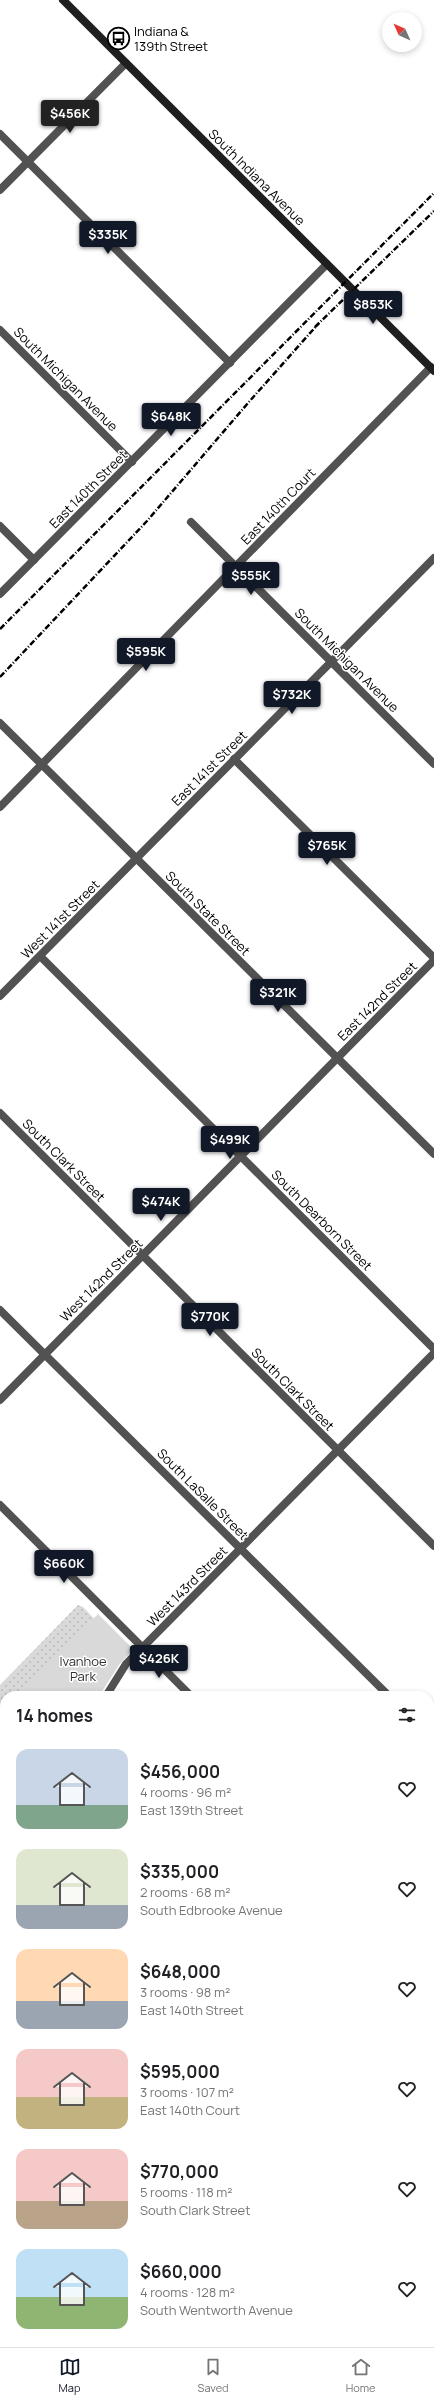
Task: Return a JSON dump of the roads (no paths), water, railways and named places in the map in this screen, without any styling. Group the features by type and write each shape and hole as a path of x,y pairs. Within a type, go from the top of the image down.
{"main road":[{"name":"South Indiana Avenue","path":"63,0 432,369"}],"street":[{"path":"0,190 126,63"},
{"path":"0,134 230,363"},
{"name":"East 140th Street","path":"0,594 327,264"},
{"name":"South Michigan Avenue","path":"0,330 132,462"},
{"name":"East 140th Court","path":"0,807 382,417 432,369"},
{"name":"South Michigan Avenue","path":"192,522 434,764"},
{"path":"0,526 34,560"},
{"name":"East 141st Street","path":"136,859 331,662 433,562"},
{"name":"South State Street","path":"0,723 434,1154"},
{"path":"234,759 434,959"},
{"name":"West 141st Street","path":"0,996 136,859"},
{"name":"South Dearborn Street","path":"40,956 434,1349"},
{"name":"East 142nd Street","path":"337,1058 434,959"},
{"name":"West 142nd Street","path":"0,1400 337,1058"},
{"name":"South Clark Street","path":"0,1113 434,1546"},
{"name":"South LaSalle Street","path":"0,1310 384,1691"},
{"name":"West 143rd Street","path":"109,1691 126,1664 434,1353"},
{"path":"0,1505 186,1691"}],"railway":[{"path":"0,629 434,193"},
{"path":"315,327 434,211"},
{"path":"0,677 147,521 319,323"}],"place":[{"name":"Indiana & 139th Street","path":"119,38"}],"park label":[{"name":"Ivanhoe Park","path":"83,1668"}]}
